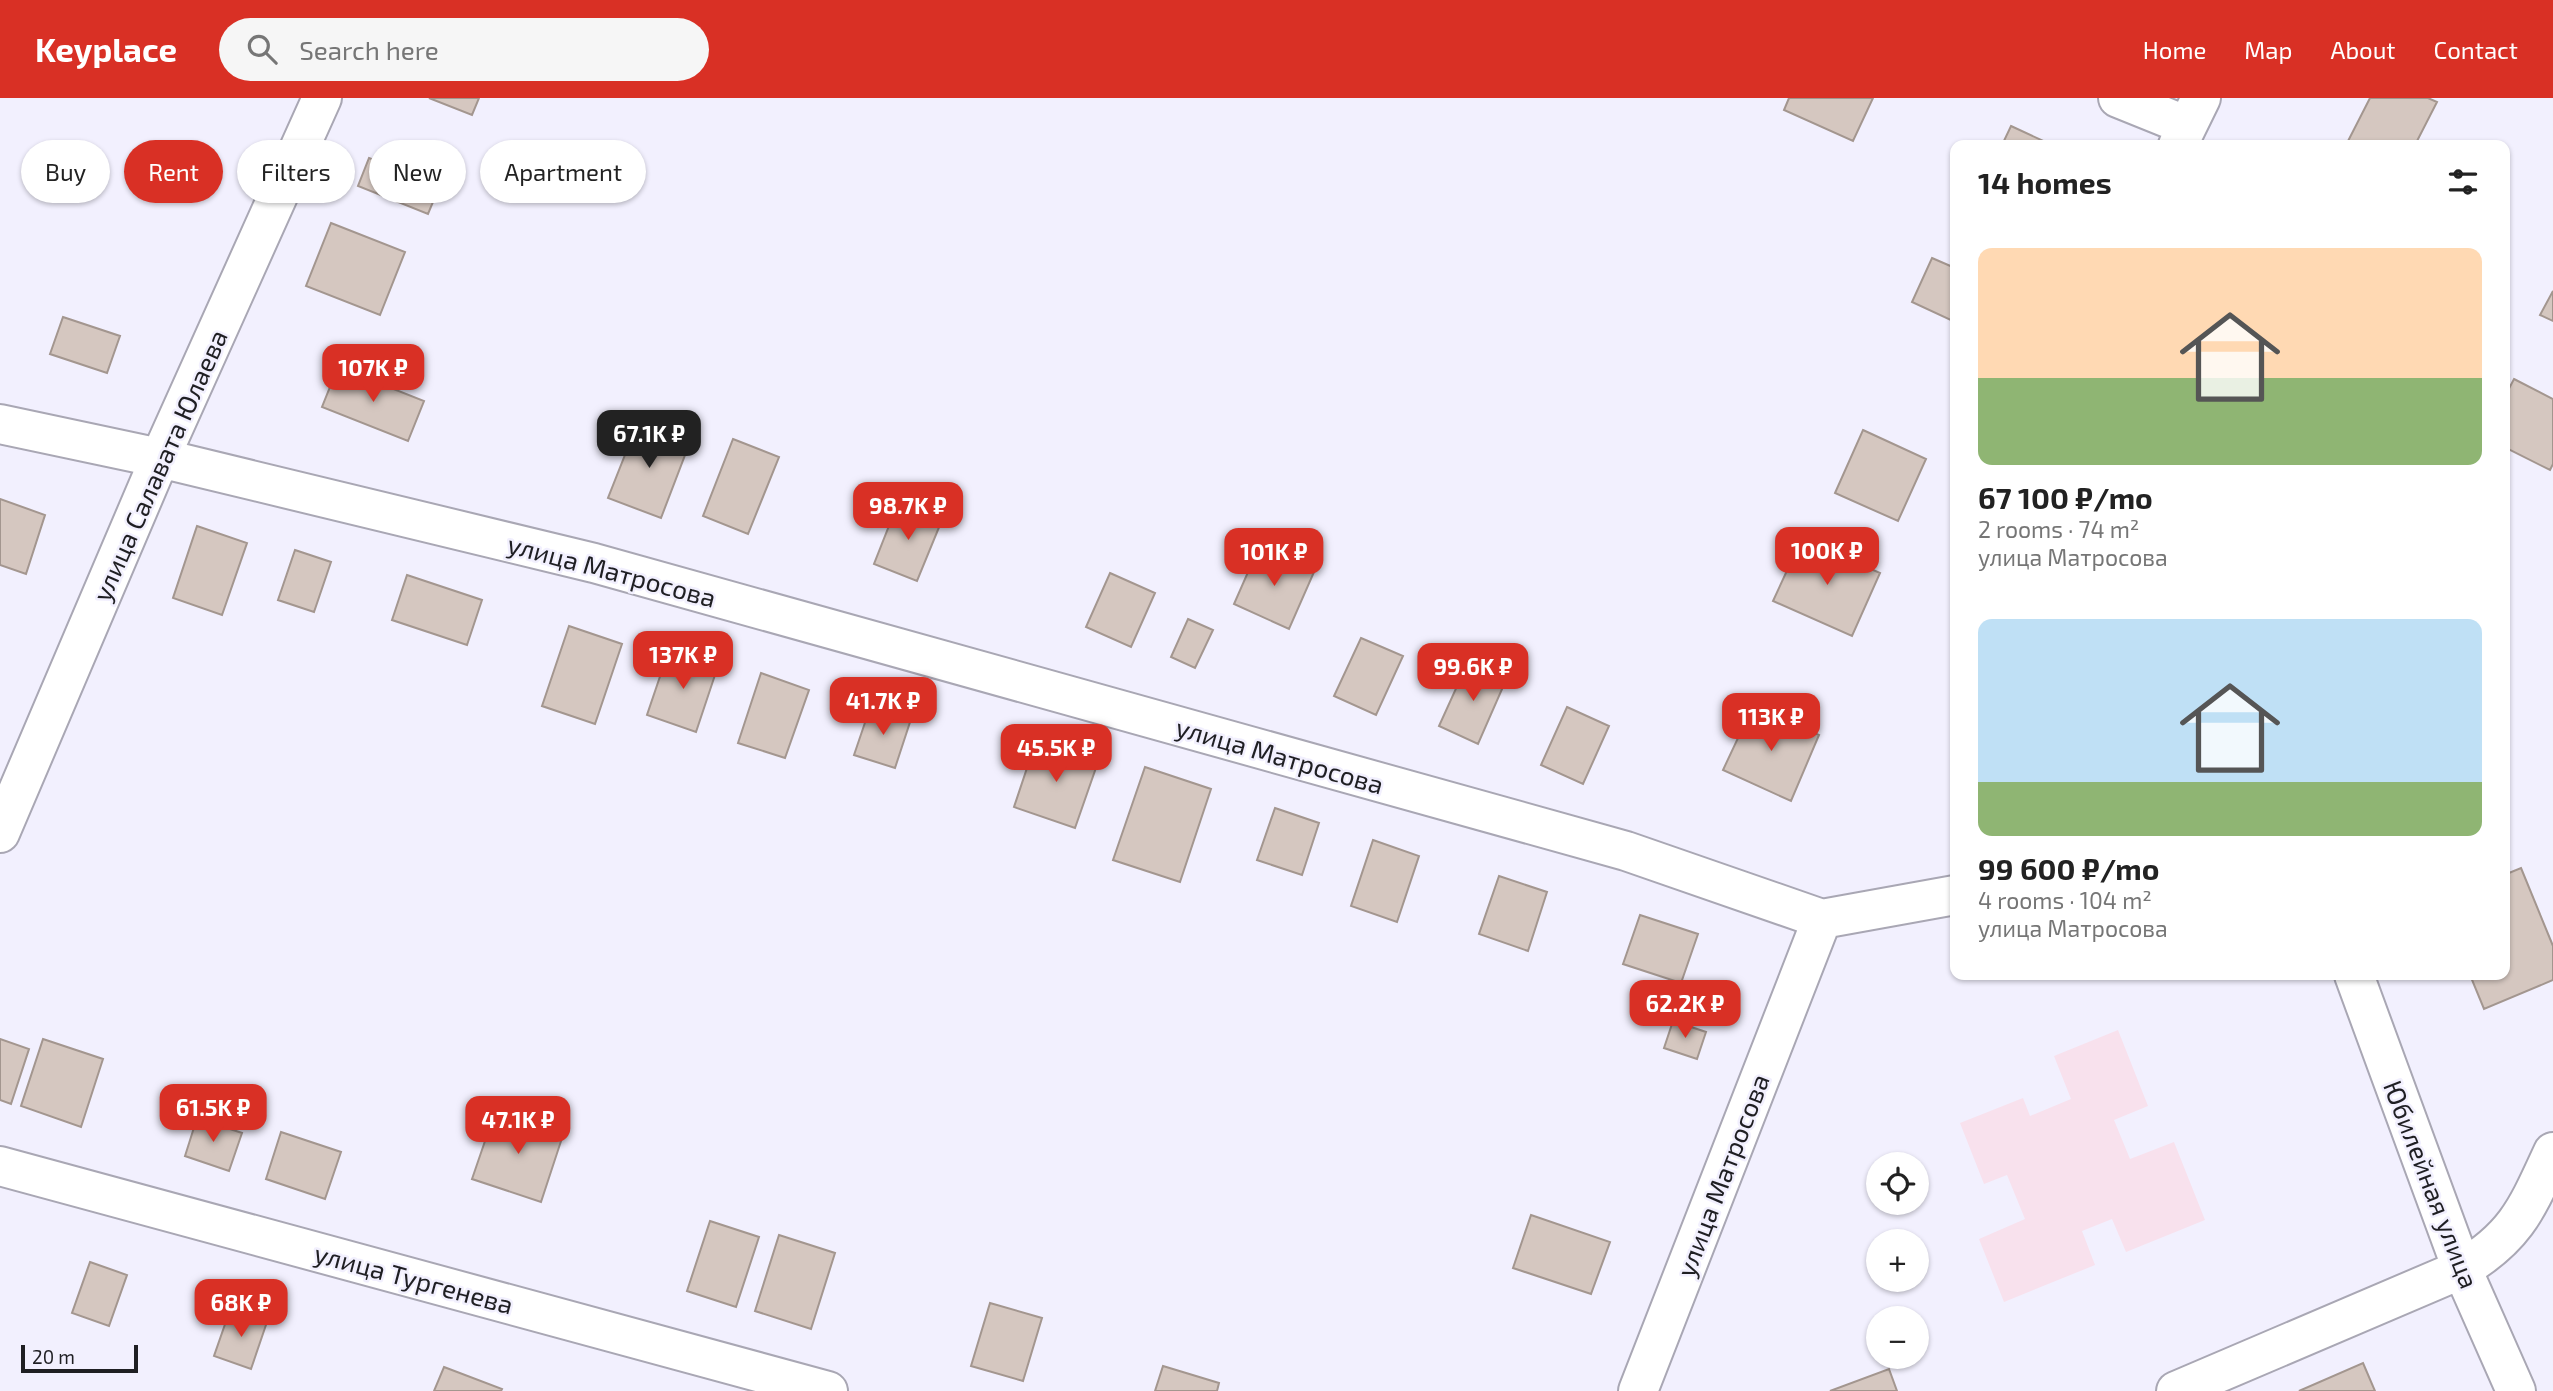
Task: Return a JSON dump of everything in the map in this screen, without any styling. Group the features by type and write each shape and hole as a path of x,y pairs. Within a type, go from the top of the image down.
{"street":[{"name":"улица Салавата Юлаева","path":"0,833 160,458 322,98"},
{"path":"2118,98 2188,123"},
{"name":"улица Матросова","path":"0,424 160,458 621,570 1626,851 1822,919 1950,896"},
{"name":"улица Матросова","path":"1638,1391 1822,919"},
{"name":"Юбилейная улица","path":"2356,980 2462,1269 2516,1391"},
{"path":"2176,1391 2462,1269 2492,1251 2523,1216 2553,1152"},
{"name":"улица Тургенева","path":"0,1166 828,1391"}],"shaded area":[{"path":"2118,1030 2148,1106 2114,1120 2130,1159 2174,1142 2205,1220 2126,1252 2112,1219 2082,1231 2095,1265 2004,1302 1979,1239 2025,1219 2007,1175 1984,1184 1960,1123 2023,1098 2030,1116 2071,1099 2054,1056"}],"building":[{"path":"429,98 479,98 472,115"},
{"path":"1789,98 1873,98 1853,141 1784,110"},
{"path":"2370,98 2428,98 2437,102 2418,140 2349,140"},
{"path":"2011,126 2041,140 2004,140"},
{"path":"369,158 369,190 358,186"},
{"path":"400,203 433,203 428,214"},
{"path":"331,223 405,252 380,315 306,286"},
{"path":"1932,258 1950,266 1950,320 1912,302"},
{"path":"2553,291 2553,321 2540,315"},
{"path":"63,317 120,336 107,373 50,354"},
{"path":"338,367 424,401 408,441 322,407"},
{"path":"2514,379 2553,399 2553,464 2550,470 2510,450 2510,387"},
{"path":"638,422 690,442 661,518 608,498"},
{"path":"1863,430 1926,459 1898,521 1835,493"},
{"path":"733,439 779,457 748,534 703,516"},
{"path":"0,499 45,515 26,574 0,565"},
{"path":"898,503 942,520 917,581 874,564"},
{"path":"197,526 247,543 222,615 173,598"},
{"path":"1802,538 1880,573 1852,636 1773,601"},
{"path":"1259,547 1314,572 1289,629 1234,604"},
{"path":"295,550 331,562 314,612 278,600"},
{"path":"1110,573 1155,593 1131,647 1086,627"},
{"path":"407,575 482,600 467,645 392,620"},
{"path":"1188,619 1213,630 1195,668 1171,657"},
{"path":"569,626 622,644 595,724 542,706"},
{"path":"1361,638 1403,656 1376,715 1334,696"},
{"path":"669,650 718,666 696,732 647,715"},
{"path":"1468,662 1506,680 1478,744 1439,726"},
{"path":"761,673 809,690 785,758 738,743"},
{"path":"871,705 911,719 895,768 854,755"},
{"path":"1753,706 1819,735 1791,801 1723,770"},
{"path":"1567,707 1609,726 1583,784 1541,765"},
{"path":"1036,741 1098,762 1075,828 1014,807"},
{"path":"1145,767 1211,789 1180,882 1113,860"},
{"path":"1275,808 1319,823 1302,875 1257,860"},
{"path":"1373,840 1419,856 1397,922 1351,906"},
{"path":"2521,868 2553,946 2553,980 2484,1009 2472,980 2510,980 2510,873"},
{"path":"1499,876 1547,892 1528,951 1479,934"},
{"path":"1640,915 1698,934 1681,983 1623,964"},
{"path":"1673,1021 1706,1032 1697,1059 1664,1048"},
{"path":"0,1039 29,1049 11,1104 0,1100"},
{"path":"43,1039 103,1059 81,1127 21,1106"},
{"path":"496,1109 564,1132 541,1202 472,1179"},
{"path":"197,1118 242,1133 229,1171 185,1156"},
{"path":"281,1132 341,1152 325,1199 266,1179"},
{"path":"1531,1215 1610,1242 1591,1294 1513,1268"},
{"path":"710,1221 759,1237 736,1307 687,1291"},
{"path":"779,1235 835,1253 811,1329 755,1311"},
{"path":"90,1262 127,1275 109,1326 72,1313"},
{"path":"990,1303 1042,1318 1023,1381 971,1366"},
{"path":"230,1310 267,1322 251,1369 214,1356"},
{"path":"2363,1363 2375,1391 2299,1391"},
{"path":"1163,1366 1219,1383 1217,1391 1155,1391"},
{"path":"444,1367 502,1389 434,1391"},
{"path":"1889,1369 1897,1391 1830,1391"}]}
